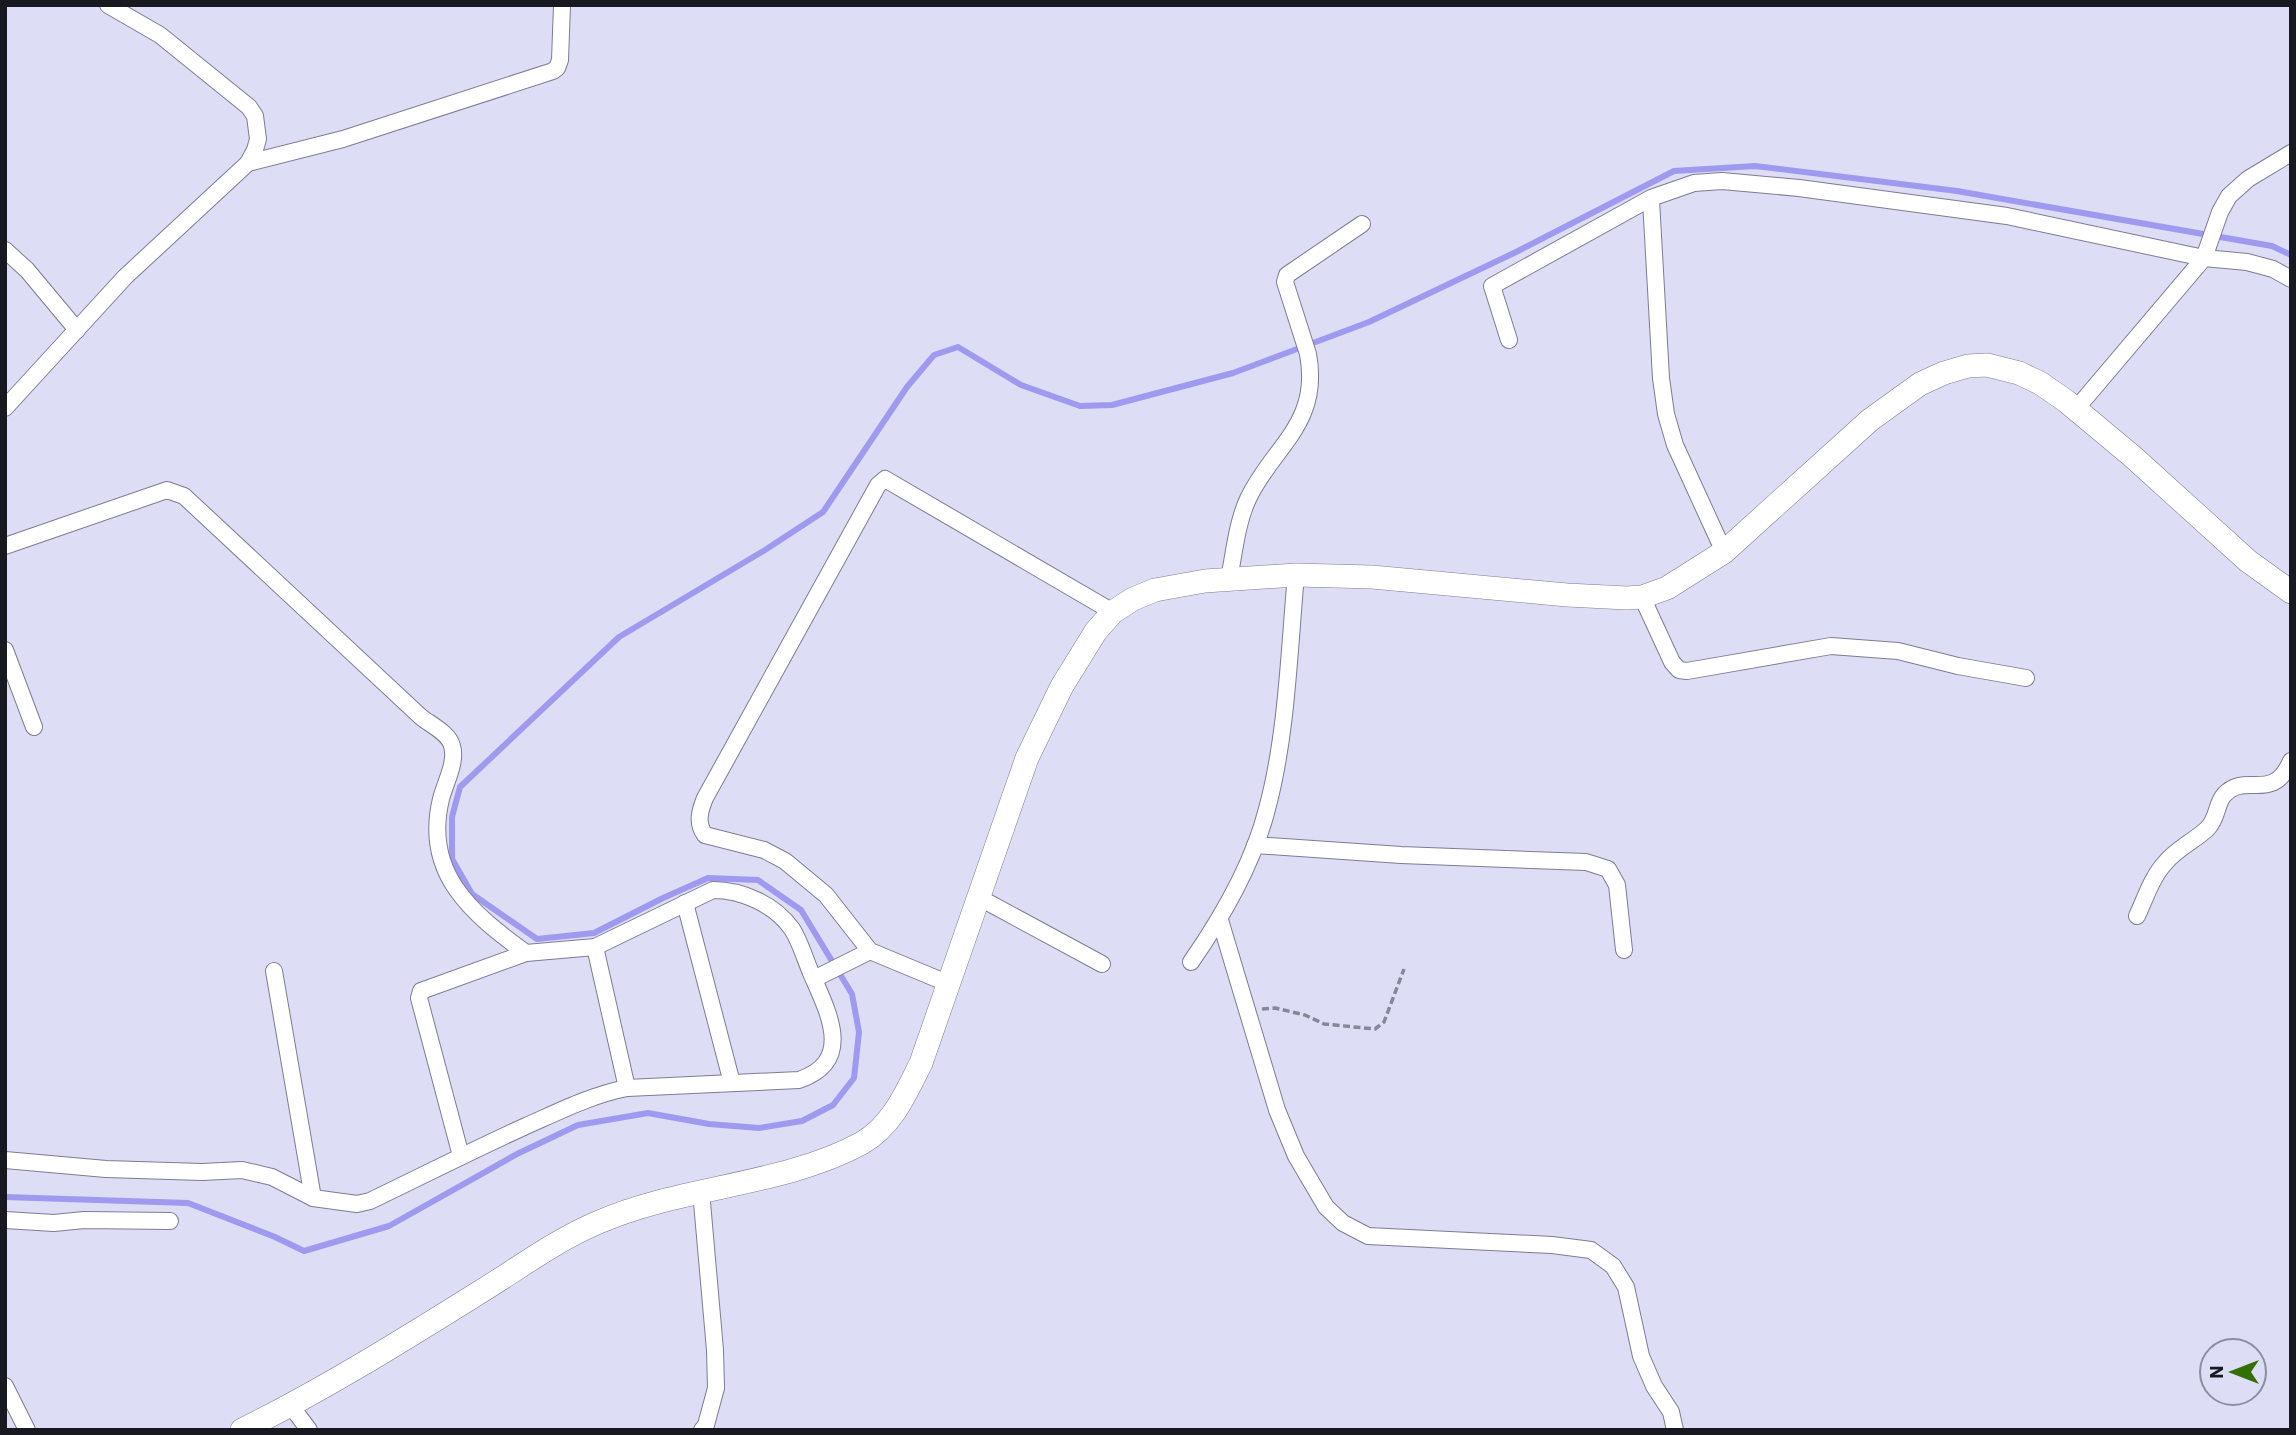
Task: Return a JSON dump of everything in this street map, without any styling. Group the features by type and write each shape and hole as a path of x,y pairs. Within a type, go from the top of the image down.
{"street":[{"path":"5,408 143,259 248,163 256,150 258,139 255,116 249,107 160,36 108,5"},
{"path":"248,163 343,139 553,71 560,60 562,5"},
{"path":"2076,409 2168,303 2206,253 2220,212 2229,196 2248,179 2291,153"},
{"path":"1509,340 1492,286 1651,198 1694,183 1722,181 1799,188 2007,216 2247,261 2273,269 2291,279"},
{"path":"1651,200 1661,378 1666,414 1675,445 1724,552"},
{"path":"1229,579 1246,503 1260,475 1287,443 1301,420 1307,395 1310,364 1297,314 1287,291 1287,275 1362,224"},
{"path":"5,250 27,270 77,330"},
{"path":"242,1430 291,1406 577,1231 625,1212 836,1155 864,1141 883,1126 903,1099 920,1063 1027,758 1044,723 1079,656 1096,631 1113,612 1133,599 1155,590 1229,579 1296,575 1372,577 1578,596 1642,597 1667,588 1724,552 1870,420 1920,384 1968,366 1987,365 2019,373 2040,383 2076,409 2248,561 2291,592"},
{"path":"947,982 867,953 835,905 786,861 765,850 705,835 700,820 705,798 878,485 885,479 1113,612"},
{"path":"5,546 167,491 184,496 421,717 448,738 453,749 452,762 436,820 436,842 445,870 460,894 480,916 526,953"},
{"path":"1191,962 1220,920 1255,845 1267,811 1275,774 1296,575"},
{"path":"1642,597 1672,662 1679,670 1687,671 1831,646 1898,651 1958,666 2025,678"},
{"path":"5,650 34,727"},
{"path":"2137,916 2164,863 2207,828 2216,817 2222,797 2234,788 2270,784 2281,779 2291,761"},
{"path":"1255,845 1586,863 1608,869 1617,885 1624,950"},
{"path":"5,1160 106,1169 202,1172 242,1170 272,1177 313,1198 356,1204 370,1201 570,1106 626,1088 799,1080 813,1076 830,1058 834,1038 829,1018 793,930 778,915 742,893 713,890 595,947 526,953 423,989 419,993 461,1156"},
{"path":"978,897 1102,964"},
{"path":"685,903 732,1083"},
{"path":"1220,920 1277,1110 1297,1156 1326,1207 1343,1223 1368,1236 1552,1245 1591,1250 1613,1266 1626,1287 1641,1356 1654,1386 1671,1412 1675,1430"},
{"path":"595,947 626,1088"},
{"path":"814,979 867,953"},
{"path":"274,971 313,1198"},
{"path":"701,1191 716,1388 706,1425 702,1430"},
{"path":"5,1220 54,1223 84,1220 170,1221"},
{"path":"5,1387 27,1430"},
{"path":"291,1406 309,1430"}],"path":[{"path":"1246,1010 1275,1008 1305,1015 1324,1024 1375,1028 1384,1022 1404,969"}],"waterway":[{"path":"5,1197 188,1203 304,1251 389,1226 517,1154 578,1125 648,1113 709,1124 759,1128 802,1121 833,1105 854,1078 859,1032 852,994 801,910 758,880 708,878 594,933 537,939 472,894 452,859 452,817 460,787 619,637 823,512 907,387 934,355 958,347 1021,385 1080,406 1112,405 1233,373 1369,322 1516,252 1674,171 1755,166 1957,191 2272,246 2291,255"}]}
